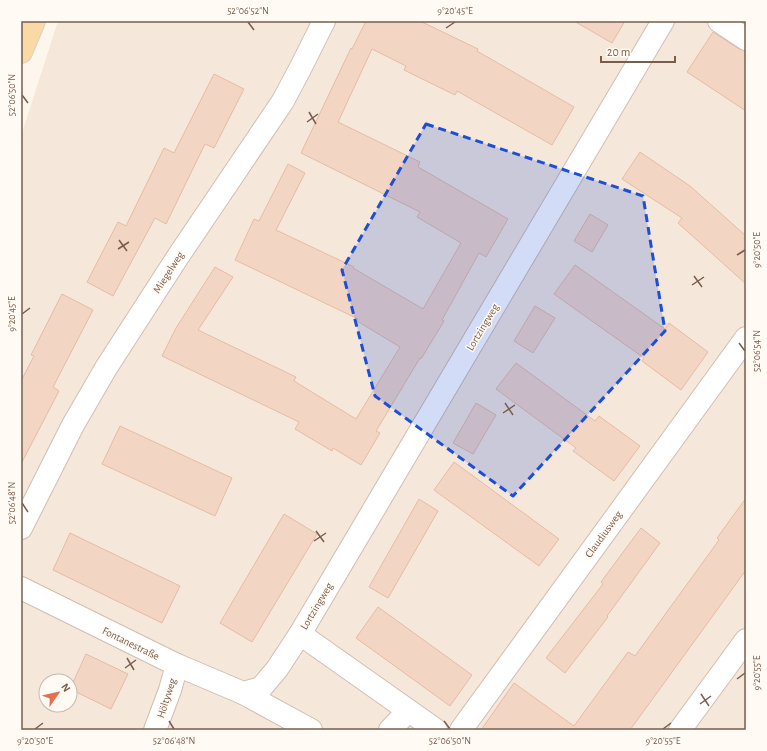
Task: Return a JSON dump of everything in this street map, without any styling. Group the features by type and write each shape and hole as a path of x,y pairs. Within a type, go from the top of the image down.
{"main road":[{"path":"21,52 34,21"}],"street":[{"name":"Miegelweg","path":"21,528 73,425 106,368 177,258 283,101 324,21"},
{"name":"Lortzingweg","path":"300,634 664,21"},
{"path":"719,21 746,39"},
{"name":"Claudiusweg","path":"461,730 746,338"},
{"name":"Fontanestraße","path":"21,588 177,665 243,693 311,730"},
{"path":"243,693 261,688 277,669 300,634 436,730"},
{"path":"680,730 746,640"},
{"name":"Höltyweg","path":"155,730 170,690 177,665"},
{"path":"390,730 408,711"}],"highlighted area":[{"path":"426,124 643,196 665,331 513,496 375,396 342,270"}],"shaded area":[{"path":"58,21 746,21 746,730 21,730 21,136"}],"building":[{"path":"366,21 420,21 478,49 477,51 574,107 552,145 457,91 455,95 404,70 406,66 372,49 338,122 420,162 418,167 508,219 486,257 479,253 442,320 444,321 376,431 380,433 361,465 333,448 332,451 295,429 299,422 162,356 176,328 215,267 233,277 198,330 296,377 294,381 356,419 400,347 357,321 358,319 235,260 254,219 259,221 288,164 305,173 276,230 354,267 353,268 423,309 461,243 417,217 420,212 301,153 351,48 352,49"},
{"path":"574,21 625,21 612,43"},
{"path":"713,32 739,49 746,51 746,111 687,72"},
{"path":"214,74 244,89 214,148 205,144 166,224 155,218 113,296 87,282 118,222 126,226 164,148 174,153"},
{"path":"640,152 690,186 746,236 746,284 678,223 682,218 622,179"},
{"path":"590,214 608,225 592,252 574,241"},
{"path":"575,265 665,329 669,323 708,352 681,390 642,361 644,358 554,294"},
{"path":"62,294 93,310 53,387 59,391 21,464 21,381 34,356 31,355"},
{"path":"535,306 555,318 533,353 514,341"},
{"path":"516,363 595,421 599,416 640,446 614,481 573,451 576,448 496,389"},
{"path":"476,403 496,415 473,454 453,443"},
{"path":"120,426 232,478 215,516 102,464"},
{"path":"454,462 559,539 539,566 434,490"},
{"path":"746,498 746,570 630,730 481,730 514,683 574,726 628,652 635,656 719,540 717,538"},
{"path":"419,499 438,511 388,598 369,587"},
{"path":"284,514 317,534 252,642 220,623"},
{"path":"641,528 660,543 607,616 608,617 565,673 546,658 603,584 601,582"},
{"path":"70,533 180,586 162,623 53,570"},
{"path":"378,607 472,675 450,706 356,638"},
{"path":"86,654 128,674 111,709 78,693 77,673"}]}
